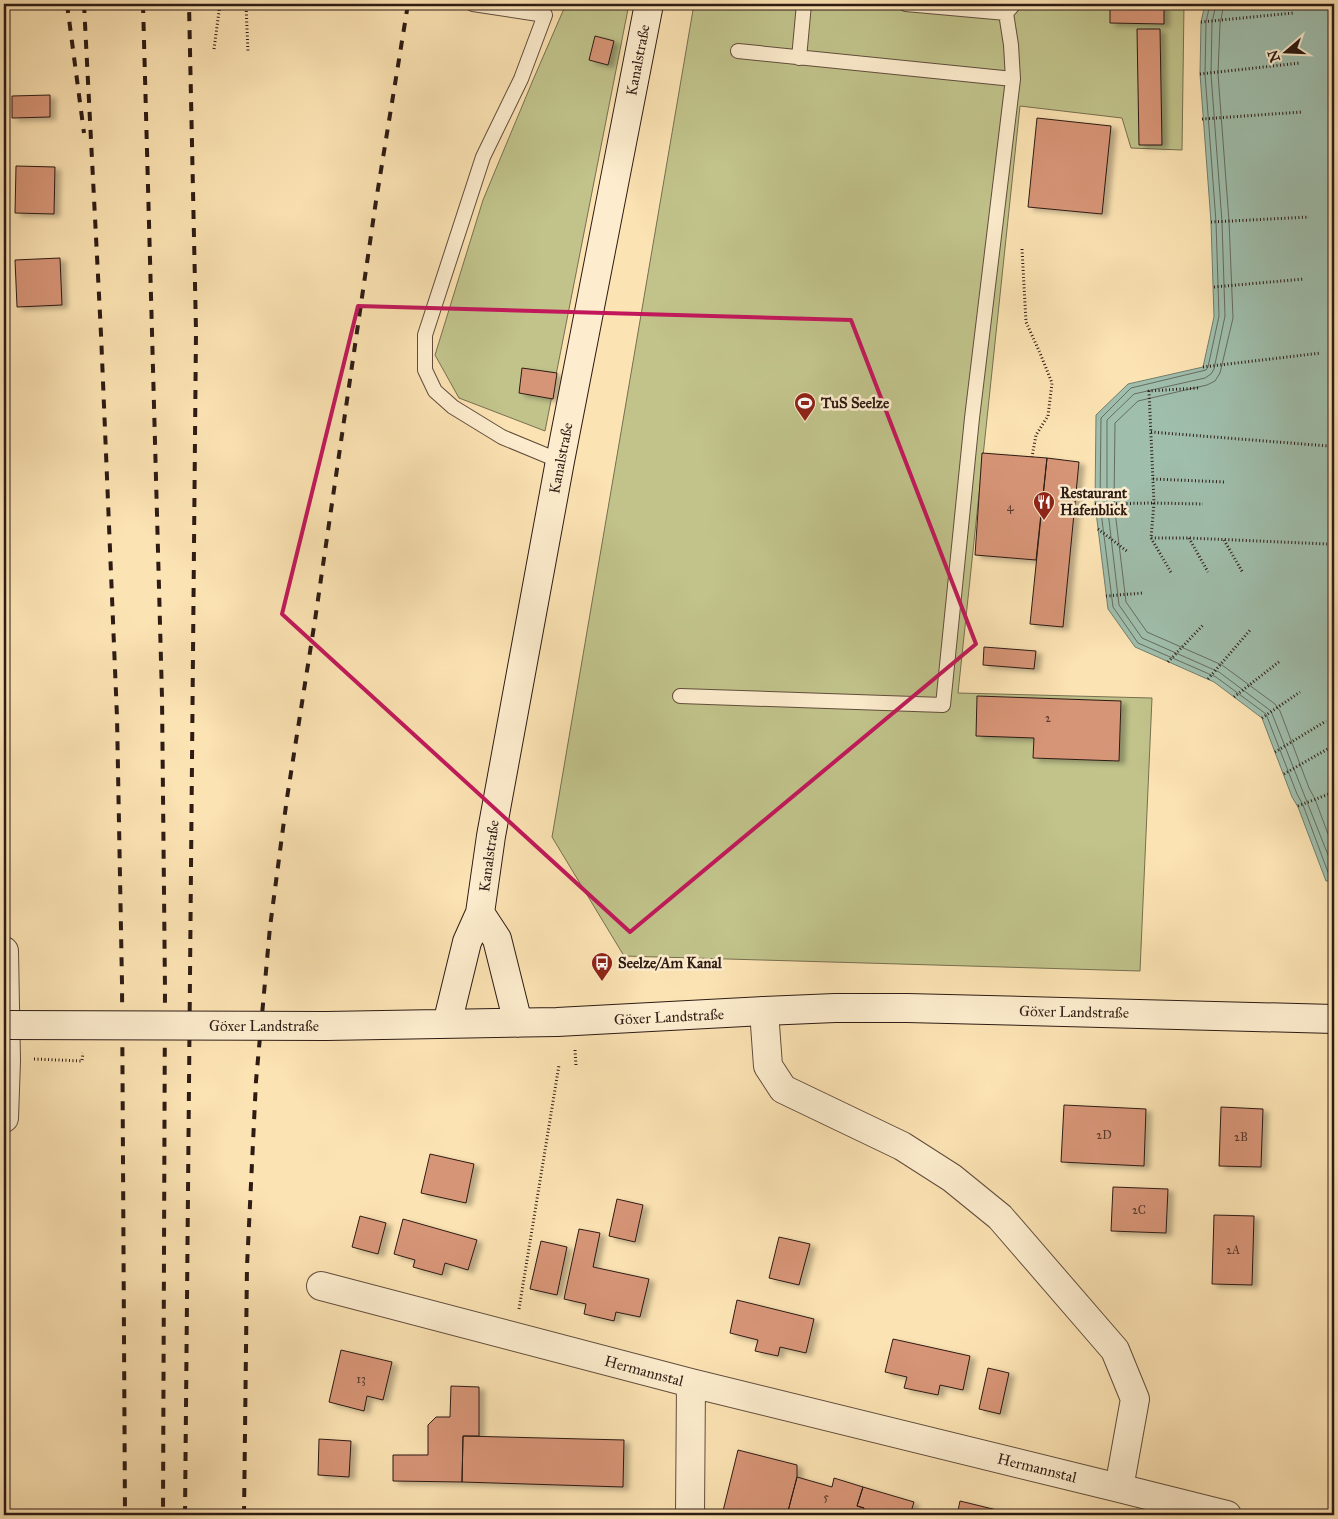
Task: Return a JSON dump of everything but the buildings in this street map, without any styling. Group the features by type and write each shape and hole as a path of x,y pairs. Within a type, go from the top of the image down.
{"street":[{"name":"Kanalstraße","path":"447,1024 467,942 480,913 491,836 560,461 649,4"},
{"name":"Kanalstraße","path":"480,913 498,939 518,1023"},
{"path":"4,951 6,1061 4,1118"},
{"name":"Göxer Landstraße","path":"4,1025 326,1026 518,1023 764,1011 906,1008 1324,1019"},
{"path":"764,1011 768,1066 783,1089 902,1146 952,1178 1000,1217 1115,1350 1135,1399 1120,1488"},
{"name":"Hermannstal","path":"321,1286 691,1383 1227,1515"},
{"path":"690,1515 691,1383"}],"lane":[{"path":"473,4 547,10 521,79 483,157 425,335 425,370 435,391 453,406 502,437 560,461"},
{"path":"799,58 804,4"},
{"path":"680,696 943,705 972,418 1013,79 1010,8 906,4"},
{"path":"738,51 1013,79"}],"path":[{"path":"214,49 220,4"},
{"path":"246,4 248,53"},
{"path":"1201,22 1292,13"},
{"path":"1200,74 1300,62"},
{"path":"1202,119 1302,112"},
{"path":"1211,222 1309,216"},
{"path":"1022,249 1026,322 1052,383 1048,416 1036,434 1032,457"},
{"path":"1214,287 1304,279"},
{"path":"1203,366 1321,352"},
{"path":"1172,574 1151,538 1154,502 1148,391 1198,388"},
{"path":"1151,432 1328,446"},
{"path":"1153,479 1226,482"},
{"path":"1095,504 1154,502 1203,504"},
{"path":"1098,529 1128,552"},
{"path":"1151,538 1327,544"},
{"path":"1189,538 1208,572"},
{"path":"1224,540 1244,573"},
{"path":"1106,596 1143,593"},
{"path":"1168,662 1203,625"},
{"path":"1208,679 1251,629"},
{"path":"1234,697 1280,662"},
{"path":"1262,718 1300,692"},
{"path":"1275,752 1326,721"},
{"path":"1284,774 1331,747"},
{"path":"1298,806 1334,792"},
{"path":"515,1337 558,1065"}],"highlighted area":[{"path":"358,306 851,320 976,644 630,932 282,614"}],"green space":[{"path":"566,4 629,4 545,431 459,398 435,355 483,200"},
{"name":"TuS Seelze","path":"694,4 1184,4 1182,150 1131,148 1122,118 1020,106 958,693 1152,698 1140,971 624,956 552,837"}],"water":[{"path":"1205,4 1334,4 1334,881 1326,881 1262,718 1214,682 1135,647 1108,609 1095,504 1096,415 1128,384 1203,367 1214,317 1211,222 1200,74 1201,22"}],"railway":[{"path":"67,4 84,133"},
{"path":"84,4 101,334 117,717 122,983 125,1515"},
{"path":"143,4 162,697 165,990 163,1515"},
{"path":"185,1515 196,331 189,4"},
{"path":"244,1515 247,1266 256,1081 270,927 287,798 376,201 408,4"}],"place":[{"name":"TuS Seelze","path":"805,422"},
{"name":"Restaurant Hafenblick","path":"1044,521"},
{"name":"Seelze/Am Kanal","path":"602,982"}]}
